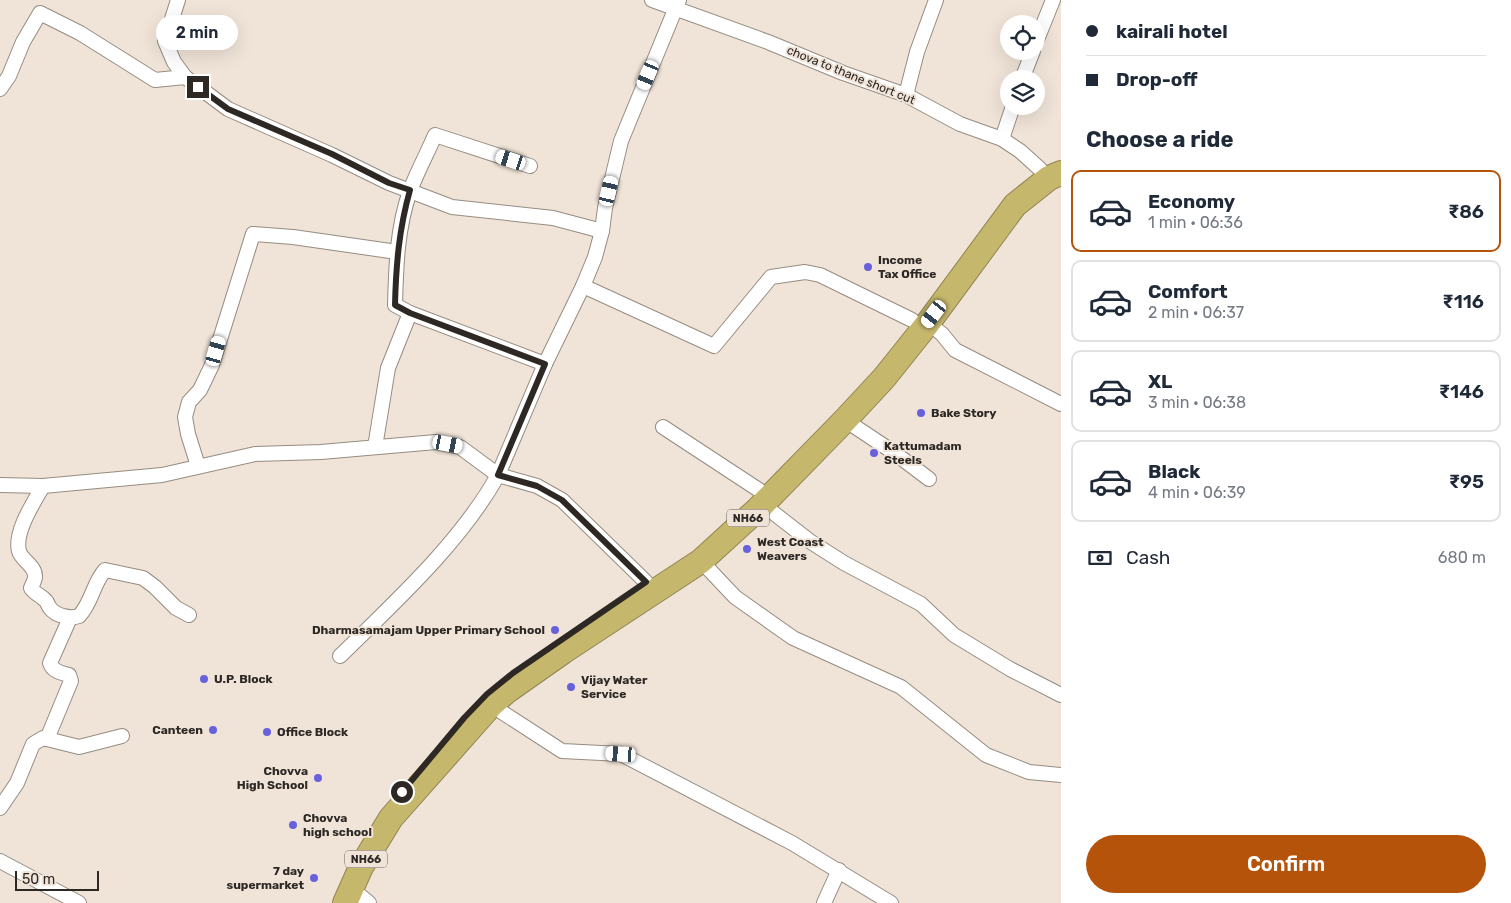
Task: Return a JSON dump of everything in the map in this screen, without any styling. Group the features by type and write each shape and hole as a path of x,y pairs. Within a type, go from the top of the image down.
{"highway":[{"name":"NH66","path":"356,898 362,867 391,818 402,792 464,718 487,694 520,668 650,587 701,561 834,414 913,331 1015,205 1049,178 1050,171 1061,159"},
{"name":"NH66","path":"391,818 491,705 507,691 650,587 736,514 760,497 845,420 884,378 913,331"}],"street":[{"path":"178,0 165,41 174,62 185,77 228,109 332,154 389,183 452,207 553,218 602,231"},
{"name":"chova to thane short cut","path":"652,0 677,4 843,73 906,95 960,124 1002,139 1050,171"},
{"path":"906,95 917,52 936,0"},
{"path":"1045,20 1053,0"},
{"path":"340,656 443,551 489,491 498,475 545,364 595,257 621,141 677,4"},
{"path":"0,89 9,76 23,42 40,13 80,33 155,80 185,77"},
{"path":"1002,139 1010,115"},
{"path":"530,166 435,136 410,190 400,232 397,252 395,305 410,313 545,364"},
{"path":"198,466 185,417 189,402 200,390 212,365 253,234 293,237 397,252"},
{"path":"583,286 714,346 771,277 805,272 820,275 913,331 942,334 955,350 1061,404"},
{"path":"375,447 388,368 410,313"},
{"path":"845,420 896,454 929,480"},
{"path":"663,427 760,497 811,542 921,604 954,635 1010,669 1061,695"},
{"path":"0,485 43,486 162,475 255,454 320,452 436,442 460,447 498,475 537,486 562,500 650,587"},
{"path":"43,486 25,519 18,541 19,553 32,569 35,576 31,588 33,592 47,602 50,608 56,613 70,618 79,616 83,612 100,575 105,570 143,578 176,608 189,615"},
{"path":"701,561 735,597 793,638 901,687 986,755 1029,772 1061,775"},
{"path":"47,739 71,681 69,675 56,671 50,663 70,618"},
{"path":"491,705 562,751 621,754 792,843 891,903"},
{"path":"0,808 17,783 33,744 43,738 79,747 122,736"},
{"path":"0,861 80,903"},
{"path":"824,903 839,870"}],"place":[{"name":"Income Tax Office","path":"868,267"},
{"name":"Bake Story","path":"921,413"},
{"name":"Kattumadam Steels","path":"874,453"},
{"name":"West Coast Weavers","path":"747,549"},
{"name":"Dharmasamajam Upper Primary School","path":"555,630"},
{"name":"U.P. Block","path":"204,679"},
{"name":"Vijay Water Service","path":"571,687"},
{"name":"Canteen","path":"213,730"},
{"name":"Office Block","path":"267,732"},
{"name":"Chovva High School","path":"318,778"},
{"name":"Chovva high school","path":"293,825"},
{"name":"7 day supermarket","path":"314,878"}],"route":[{"path":"198,87 228,109 332,154 389,183 410,190 397,252 395,305 410,313 545,364 498,475 537,486 562,500 646,582 513,673 487,694 464,718 402,792"}]}
